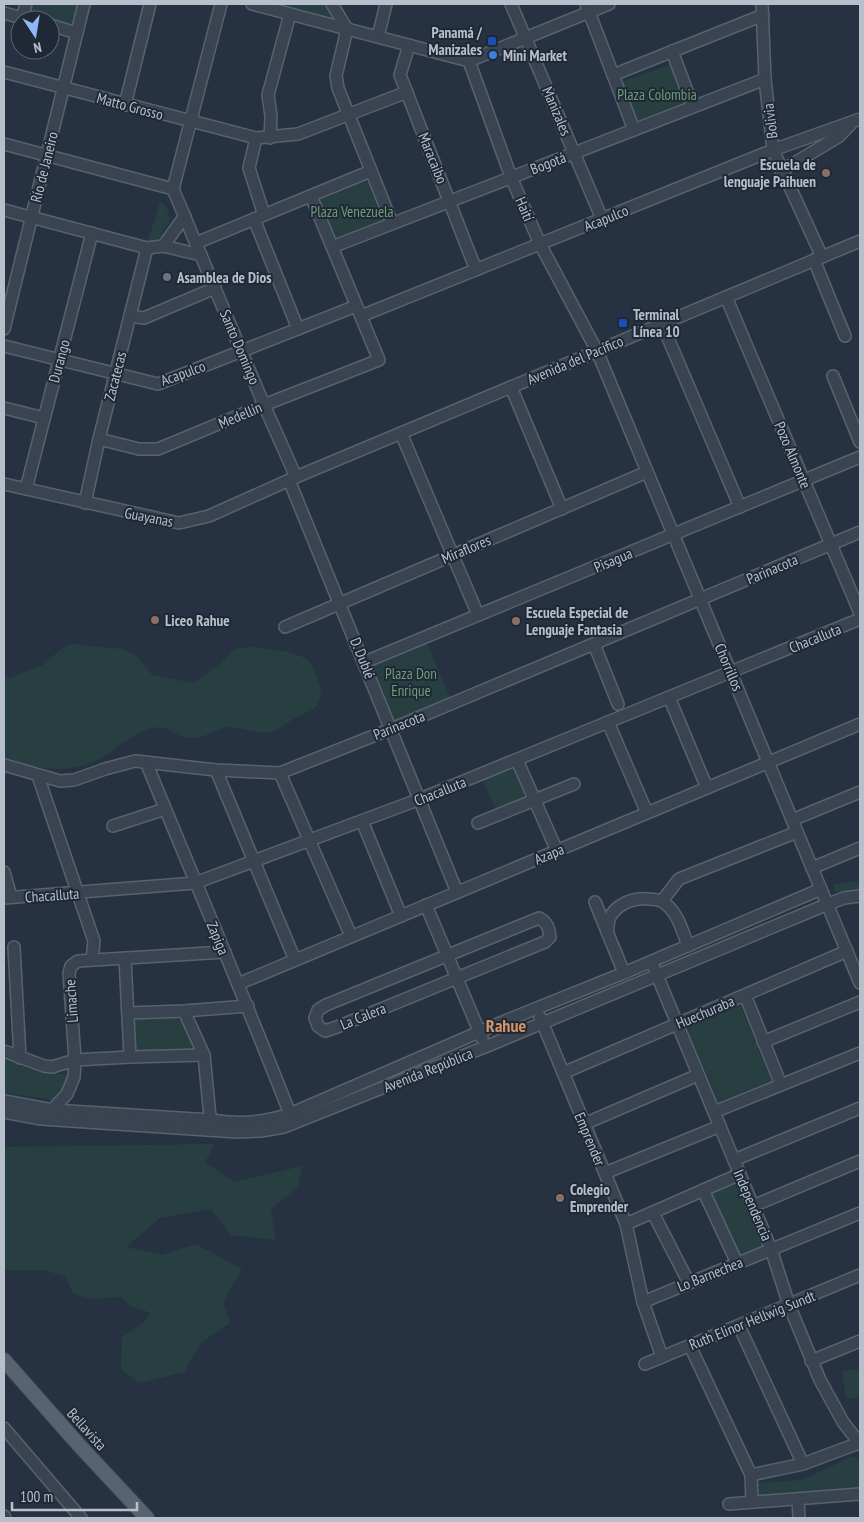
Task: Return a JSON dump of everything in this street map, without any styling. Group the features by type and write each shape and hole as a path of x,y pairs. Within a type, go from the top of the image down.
{"main road":[{"name":"Bellavista","path":"4,1360 78,1444 148,1518"}],"street":[{"name":"Río de Janeiro","path":"4,329 84,4"},
{"path":"125,105 150,4"},
{"path":"4,144 173,189 189,121 221,4"},
{"path":"252,4 469,61 526,38 587,8 608,4"},
{"path":"332,4 347,29 336,76 338,88 392,224"},
{"path":"378,37 386,4"},
{"name":"Manizales","path":"512,4 602,219"},
{"path":"587,8 634,130"},
{"path":"612,74 672,51 762,10"},
{"name":"Bolivia","path":"762,10 765,79 773,150 818,259 845,336"},
{"path":"270,138 271,116 268,95 290,14"},
{"path":"60,28 77,32"},
{"name":"Maracaibo","path":"409,45 400,75 476,270"},
{"path":"672,51 693,107"},
{"name":"Haití","path":"469,61 511,177 540,244 597,351"},
{"name":"Matto Grosso","path":"4,72 256,138 298,134 407,92"},
{"name":"Bogotá","path":"332,247 765,79"},
{"name":"Acapulco","path":"4,346 158,384 298,329 359,311 476,270 773,150 856,121"},
{"name":"Acapulco","path":"782,171 838,136 856,121"},
{"path":"256,138 249,168 259,217 298,329"},
{"path":"196,242 371,171"},
{"name":"Santo Domingo","path":"173,189 242,351 293,478"},
{"path":"311,196 359,311"},
{"path":"4,210 147,248 163,246 201,255"},
{"path":"163,246 184,216"},
{"name":"Durango","path":"26,489 92,233"},
{"name":"Avenida del Pacífico","path":"293,478 860,241"},
{"name":"Zacatecas","path":"85,503 99,439 147,248"},
{"path":"4,278 16,281"},
{"path":"130,316 144,318 215,288"},
{"name":"Pozo Almonte","path":"726,297 860,613"},
{"name":"Medellín","path":"99,439 139,449 158,449 264,404 379,360 359,311"},
{"path":"662,324 740,506"},
{"name":"Chorrillos","path":"597,351 860,982"},
{"path":"833,376 860,442"},
{"path":"511,387 562,508"},
{"path":"4,408 44,418"},
{"path":"401,433 478,616"},
{"name":"Pisagua","path":"365,662 860,457"},
{"name":"Miraflores","path":"286,627 647,472"},
{"name":"Guayanas","path":"4,484 179,523 209,516 293,478"},
{"name":"D. Dublé","path":"293,478 340,604 458,892"},
{"name":"Parinacota","path":"4,765 52,780 74,780 135,761 216,770 280,773 391,729 860,532"},
{"name":"Chacalluta","path":"8,898 195,883 420,799 860,619"},
{"path":"594,644 618,704"},
{"path":"669,697 706,788"},
{"path":"608,722 647,813"},
{"name":"Azapa","path":"238,984 860,724"},
{"path":"517,760 557,851"},
{"name":"Zapiga","path":"146,762 248,1006 290,1114"},
{"path":"4,776 16,769"},
{"path":"216,770 295,960"},
{"path":"280,773 350,936"},
{"path":"38,776 94,941 92,960"},
{"path":"478,823 574,784"},
{"path":"792,820 860,792"},
{"path":"113,826 165,809"},
{"path":"362,821 401,916"},
{"path":"662,901 679,879 797,832"},
{"path":"812,868 860,848"},
{"path":"4,872 8,898"},
{"name":"Avenida República","path":"4,1112 41,1119 211,1125 270,1120 290,1114 479,1032 651,962 821,889"},
{"name":"Avenida República","path":"4,1101 53,1110 211,1125 250,1132 284,1127 485,1047 656,974 828,904 844,898 860,896"},
{"path":"607,932 609,919 624,904 641,898 662,901 673,911 679,920 688,946"},
{"path":"595,902 624,973"},
{"path":"426,905 485,1047"},
{"name":"La Calera","path":"538,918 544,921 549,928 550,937 545,942 457,978 325,1031 318,1026 315,1018 318,1010 326,1005 538,918"},
{"path":"14,946 9,965 20,1058"},
{"name":"Limache","path":"41,1119 53,1110 68,1094 74,1077 75,1060 69,973 72,966 78,961 225,952"},
{"name":"Huechuraba","path":"563,1073 847,952"},
{"path":"125,958 130,1057"},
{"name":"Independencia","path":"651,962 771,1249 789,1305 820,1380 843,1422 860,1444"},
{"path":"745,995 781,1085"},
{"path":"763,1042 860,1002"},
{"path":"128,1012 184,1011 248,1006"},
{"name":"Emprender","path":"536,1009 626,1224 643,1302 662,1357"},
{"path":"184,1011 204,1055 211,1125"},
{"path":"4,1051 20,1058 52,1067 75,1060 204,1055"},
{"path":"714,1112 860,1053"},
{"path":"584,1124 698,1075"},
{"path":"734,1160 860,1108"},
{"path":"605,1173 720,1126"},
{"path":"753,1206 860,1161"},
{"path":"626,1224 740,1174"},
{"path":"703,1190 737,1263"},
{"path":"653,1212 689,1283"},
{"name":"Lo Barnechea","path":"643,1302 860,1213"},
{"name":"Ruth Elinor Hellwig Sundt","path":"645,1364 860,1275"},
{"path":"739,1326 803,1464"},
{"path":"812,1361 860,1341"},
{"path":"690,1346 751,1475 752,1502"},
{"path":"4,1428 81,1518"},
{"path":"751,1475 803,1464 860,1444"},
{"path":"729,1504 860,1494"},
{"path":"798,1499 799,1518"}],"green space":[{"path":"32,4 80,4 75,25 60,21 60,10 31,10"},
{"path":"265,4 326,4 333,21"},
{"name":"Plaza Colombia","path":"672,64 688,107 639,125 622,82"},
{"name":"Plaza Venezuela","path":"367,181 385,223 337,242 320,200"},
{"path":"160,202 166,205 170,221 155,244 147,244"},
{"name":"Plaza Don Enrique","path":"427,643 450,697 394,721 373,666"},
{"path":"71,644 122,649 136,655 152,675 193,683 220,664 235,649 250,647 289,652 308,659 320,685 320,699 318,705 312,710 272,732 261,733 231,727 220,729 199,738 187,738 158,727 140,732 94,762 81,766 56,769 43,768 4,760 4,677 10,678 43,665 60,650"},
{"path":"516,766 530,799 497,812 482,779"},
{"path":"860,881 860,891 835,892 833,884"},
{"path":"740,1005 771,1081 718,1102 687,1028"},
{"path":"180,1015 196,1049 134,1051 133,1017"},
{"path":"4,1058 45,1072 72,1075 65,1088 54,1100 4,1093"},
{"path":"215,1144 205,1162 234,1182 302,1166 297,1188 271,1209 276,1240 231,1235 211,1209 160,1218 126,1247 162,1255 196,1244 242,1269 223,1302 230,1323 201,1343 184,1372 139,1383 121,1369 122,1337 143,1323 151,1313 128,1305 122,1297 93,1299 74,1294 65,1276 42,1270 4,1270 4,1147"},
{"path":"737,1181 763,1245 739,1255 710,1193"},
{"path":"860,1369 860,1397 846,1399 842,1371"},
{"path":"853,1456 860,1460 860,1490 757,1497 757,1483 802,1480"}],"place":[{"name":"Panamá / Manizales","path":"492,41"},
{"name":"Mini Market","path":"493,55"},
{"name":"Escuela de lenguaje Paihuen","path":"826,173"},
{"name":"Asamblea de Dios","path":"167,277"},
{"name":"Terminal Línea 10","path":"623,323"},
{"name":"Liceo Rahue","path":"155,620"},
{"name":"Escuela Especial de Lenguaje Fantasia","path":"516,621"},
{"name":"Colegio Emprender","path":"560,1198"}],"district":[{"name":"Rahue","path":"506,1025"}]}
